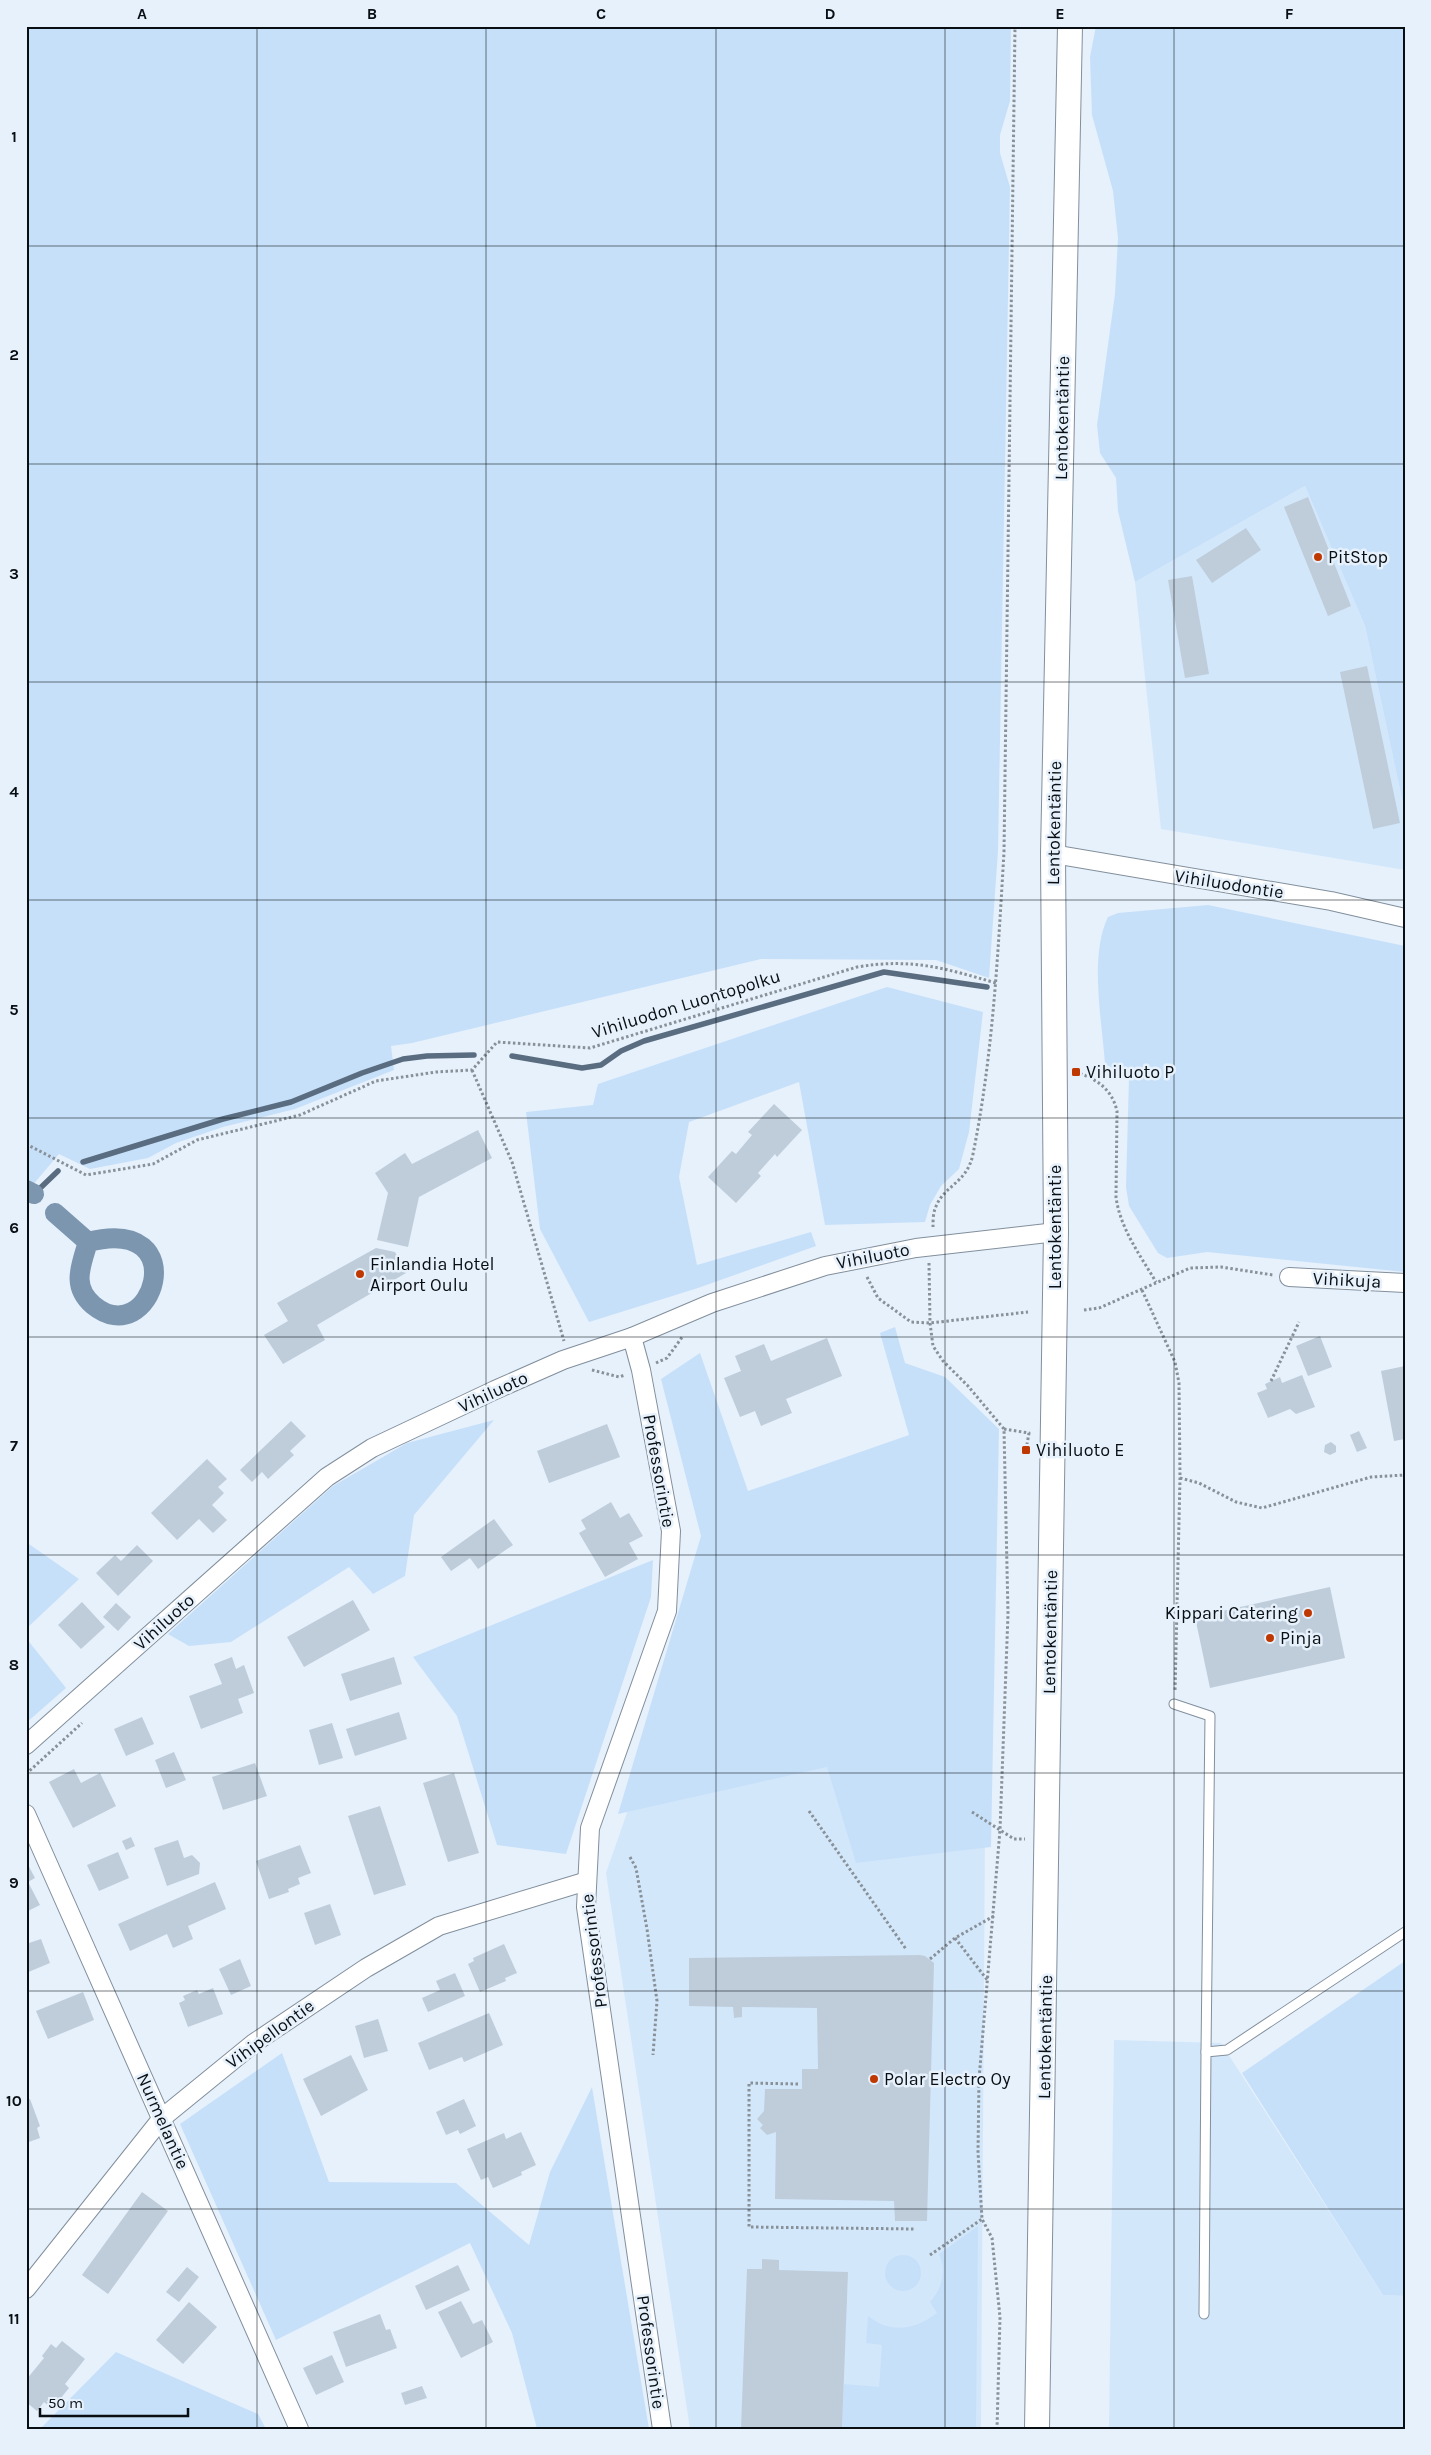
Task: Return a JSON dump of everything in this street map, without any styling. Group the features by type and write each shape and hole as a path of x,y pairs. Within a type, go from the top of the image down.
{"main road":[{"name":"Lentokentäntie","path":"1037,2429 1048,1840 1056,1232 1053,854 1070,26"}],"street":[{"name":"Vihiluodontie","path":"1053,854 1331,901 1405,918"},
{"name":"Vihiluoto","path":"26,1745 327,1477 372,1448 563,1360 632,1337 712,1303 825,1266 916,1248 1056,1232"},
{"name":"Vihikuja","path":"1289,1277 1405,1283"},
{"name":"Professorintie","path":"632,1337 641,1370 671,1531 666,1611 590,1828 586,1907 662,2429"},
{"name":"Nurmelantie","path":"26,1814 299,2429"},
{"name":"Vihipellontie","path":"26,2289 162,2118 254,2043 366,1968 439,1926 587,1881"}],"lane":[{"path":"1174,1704 1210,1716 1204,2314"},
{"path":"1206,2052 1227,2050 1405,1932"}],"path":[{"name":"Vihiluodon Luontopolku","path":"472,1070 497,1042 590,1048 866,965 884,962 932,965 996,983"},
{"path":"26,1144 86,1175 153,1164 197,1140 300,1115 376,1081 436,1072 472,1070 512,1162 564,1341"},
{"path":"1054,1072 1076,1072 1098,1081 1114,1099 1118,1111 1116,1197 1118,1210 1124,1227 1156,1282"},
{"path":"920,1263 929,1261"},
{"path":"1084,1310 1099,1308 1142,1290 1178,1271 1202,1266 1289,1277"},
{"path":"858,1278 876,1274"},
{"path":"867,1277 878,1298 911,1322 930,1323 1028,1312"},
{"path":"1142,1290 1175,1362 1179,1383 1180,1478 1174,1704"},
{"path":"1271,1381 1298,1322"},
{"path":"590,1370 620,1377 641,1370 667,1358 683,1335"},
{"path":"1004,1429 1029,1433 1026,1450 1052,1451"},
{"path":"1180,1478 1199,1483 1236,1502 1262,1508 1371,1477 1405,1475"},
{"path":"26,1774 85,1720"},
{"path":"809,1811 906,1949"},
{"path":"972,1812 1014,1839 1048,1840"},
{"path":"630,1857 636,1868 641,1894 657,2001 653,2055"},
{"path":"930,1959 955,1938 994,1916"},
{"path":"955,1938 988,1981"},
{"path":"798,2084 749,2083 749,2227 915,2229"},
{"path":"930,2255 982,2219"}],"shaded area":[{"path":"26,26 1011,26 1010,101 1000,135 1000,153 1010,187 998,851 989,978 936,960 761,959 412,1043 391,1046 394,1070 295,1109 223,1127 176,1143 148,1158 90,1169 59,1154 26,1193"},
{"path":"1096,26 1405,26 1405,813 1365,626 1305,486 1135,582 1118,511 1116,478 1100,453 1097,425 1115,294 1118,238 1113,191 1092,115 1090,57"},
{"path":"1305,486 1365,626 1405,813 1405,870 1161,829 1135,582"},
{"path":"1208,905 1405,946 1405,1272 1207,1252 1167,1258 1158,1253 1129,1206 1126,1187 1129,1077 1105,1064 1098,989 1099,950 1102,933 1108,917 1118,913"},
{"path":"887,987 983,1012 969,1132 959,1169 941,1186 930,1205 925,1222 825,1225 799,1082 689,1122 679,1177 697,1265 811,1232 816,1246 698,1288 589,1322 540,1229 526,1112 593,1105 598,1084"},
{"path":"895,1327 905,1363 945,1377 999,1429 991,1847 856,1863 827,1767 618,1814 701,1536 661,1379 700,1353 748,1491 909,1435 880,1333"},
{"path":"494,1420 414,1515 405,1576 373,1594 349,1567 231,1642 189,1646 168,1634 333,1486 407,1443"},
{"path":"26,1542 79,1579 26,1629"},
{"path":"653,1560 651,1597 566,1854 497,1845 457,1716 413,1657"},
{"path":"26,1638 66,1688 26,1723"},
{"path":"815,1702 985,1828 981,2429 690,2429 606,1873 644,1764"},
{"path":"1405,1961 1405,2296 1383,2295 1242,2073"},
{"path":"1114,2040 1221,2043 1383,2295 1405,2296 1405,2429 1109,2429"},
{"path":"282,2053 329,2182 456,2183 529,2245 550,2172 592,2087 649,2429 537,2429 512,2333 470,2243 276,2340 180,2124"},
{"path":"978,2226 976,2429 842,2429 844,2384 879,2387 882,2345 866,2343 868,2316 885,2326 902,2328 920,2323 937,2313 930,2302 938,2291 942,2280 943,2267 939,2254"},
{"path":"903,2255 910,2256 916,2260 920,2266 920,2280 916,2286 910,2290 903,2291 896,2290 890,2286 886,2280 885,2273 886,2266 890,2260 896,2256"},
{"path":"116,2352 258,2414 266,2429 40,2429"}],"building":[{"name":"PitStop","path":"1308,497 1351,606 1328,616 1284,507"},
{"path":"1246,528 1261,550 1212,583 1196,560"},
{"path":"1192,576 1209,674 1185,678 1168,580"},
{"path":"1367,666 1400,823 1373,829 1340,672"},
{"path":"774,1104 802,1130 777,1157 775,1154 758,1173 761,1176 736,1203 708,1177 732,1151 736,1154 752,1135 748,1132"},
{"path":"478,1130 492,1158 419,1197 408,1247 377,1240 388,1193 375,1173 405,1153 412,1164"},
{"path":"376,1248 395,1252 406,1273 317,1325 325,1340 283,1364 264,1335 288,1321 277,1303"},
{"path":"1320,1336 1332,1367 1308,1376 1296,1346"},
{"path":"827,1338 842,1376 786,1399 792,1413 761,1426 755,1411 740,1417 724,1378 741,1371 735,1356 764,1344 771,1361"},
{"path":"1405,1366 1405,1439 1394,1441 1381,1371"},
{"path":"1302,1375 1315,1407 1296,1414 1290,1409 1268,1418 1257,1393 1267,1389 1265,1384 1280,1377 1282,1383"},
{"path":"291,1421 306,1436 290,1451 294,1455 268,1479 262,1472 252,1482 240,1470"},
{"path":"607,1424 620,1457 549,1483 537,1451"},
{"path":"1359,1431 1367,1448 1357,1452 1350,1435"},
{"path":"1331,1442 1336,1446 1336,1452 1330,1455 1324,1452 1325,1445"},
{"path":"207,1459 227,1479 218,1487 224,1493 212,1505 227,1520 213,1533 199,1519 177,1540 151,1513"},
{"path":"611,1502 620,1518 629,1513 643,1536 629,1543 638,1559 605,1577 579,1533 586,1529 581,1520"},
{"path":"494,1519 513,1545 478,1569 470,1558 451,1571 441,1557"},
{"path":"137,1545 153,1561 118,1596 96,1573 115,1555 121,1561"},
{"name":"Pinja","path":"1330,1587 1345,1658 1210,1688 1195,1617"},
{"path":"353,1600 370,1630 304,1667 287,1637"},
{"path":"82,1602 105,1627 81,1649 58,1625"},
{"path":"116,1603 131,1617 118,1631 103,1617"},
{"path":"232,1657 236,1669 244,1665 254,1693 238,1699 243,1713 201,1729 189,1696 222,1684 214,1664"},
{"path":"394,1657 402,1684 350,1701 341,1674"},
{"path":"399,1712 407,1739 355,1756 346,1729"},
{"path":"142,1717 154,1744 126,1756 114,1729"},
{"path":"332,1723 343,1758 319,1765 309,1730"},
{"path":"174,1752 186,1780 166,1788 155,1760"},
{"path":"255,1763 267,1796 223,1810 212,1777"},
{"path":"74,1769 81,1783 100,1773 116,1806 73,1828 49,1782"},
{"path":"454,1773 479,1853 448,1862 423,1783"},
{"path":"380,1806 406,1885 374,1895 348,1816"},
{"path":"131,1837 135,1846 126,1850 122,1841"},
{"path":"178,1840 184,1858 192,1855 200,1863 199,1874 167,1886 154,1848"},
{"path":"300,1845 311,1873 298,1878 300,1884 288,1889 289,1892 269,1899 256,1861"},
{"path":"118,1852 129,1878 99,1891 87,1865"},
{"path":"26,1861 35,1878 28,1882 40,1905 26,1912"},
{"path":"215,1882 226,1909 188,1926 193,1939 173,1948 167,1934 130,1951 118,1924"},
{"path":"330,1904 341,1935 315,1945 304,1913"},
{"path":"41,1939 50,1963 26,1973 26,1944"},
{"path":"504,1944 517,1973 505,1978 506,1981 480,1992 468,1964 474,1961 473,1958"},
{"name":"Polar Electro Oy","path":"925,1956 934,1963 927,2221 895,2221 894,2201 775,2199 776,2132 767,2135 760,2128 763,2125 757,2119 764,2111 765,2089 802,2089 802,2069 818,2069 817,2008 742,2007 742,2017 734,2018 733,2007 689,2006 689,1958"},
{"path":"240,1959 251,1986 231,1995 219,1969"},
{"path":"455,1973 465,1996 428,2012 422,1998 440,1990 436,1981"},
{"path":"213,1988 223,2014 188,2027 179,2003 185,2000 183,1996 197,1990 199,1994"},
{"path":"83,1992 94,2020 48,2039 36,2011"},
{"path":"489,2013 503,2045 464,2062 462,2057 429,2070 418,2043"},
{"path":"378,2019 388,2051 364,2058 355,2026"},
{"path":"351,2055 368,2090 321,2116 303,2079"},
{"path":"30,2099 40,2126 37,2128 40,2138 26,2143 26,2100"},
{"path":"464,2099 476,2126 460,2134 458,2130 446,2135 436,2112"},
{"path":"521,2132 536,2165 521,2172 522,2175 493,2188 488,2177 481,2180 467,2149 504,2133 506,2139"},
{"path":"142,2192 168,2211 108,2294 82,2275"},
{"path":"762,2259 779,2260 779,2270 848,2272 842,2429 741,2429 747,2269 762,2269"},
{"path":"458,2265 470,2290 426,2310 415,2286"},
{"path":"187,2267 199,2277 179,2302 166,2292"},
{"path":"461,2301 473,2324 482,2320 493,2342 461,2358 438,2312"},
{"path":"189,2302 217,2327 183,2364 156,2340"},
{"path":"380,2314 386,2330 390,2329 397,2348 346,2367 333,2332"},
{"path":"62,2341 85,2359 65,2384 69,2388 52,2409 44,2402 37,2411 26,2402 26,2380 44,2358 42,2356 51,2344 56,2348"},
{"path":"332,2355 344,2382 316,2395 303,2368"},
{"path":"422,2386 427,2398 405,2405 401,2393"}],"waterway":[{"path":"512,1056 582,1068 601,1065 621,1051 644,1041 884,972 987,987"},
{"path":"83,1162 223,1119 291,1102 362,1073 403,1059 427,1056 474,1055"},
{"path":"34,1194 58,1171"},
{"path":"26,1190 34,1194"},
{"path":"55,1213 88,1242 80,1275 82,1291 86,1298 93,1305 114,1315 132,1312 146,1299 153,1281 153,1263 143,1247 122,1239 88,1242"}],"place":[{"name":"PitStop","path":"1318,557"},
{"name":"Vihiluoto P","path":"1076,1072"},
{"name":"Finlandia Hotel Airport Oulu","path":"360,1274"},
{"name":"Vihiluoto E","path":"1026,1450"},
{"name":"Kippari Catering","path":"1308,1613"},
{"name":"Pinja","path":"1270,1638"},
{"name":"Polar Electro Oy","path":"874,2079"}]}
